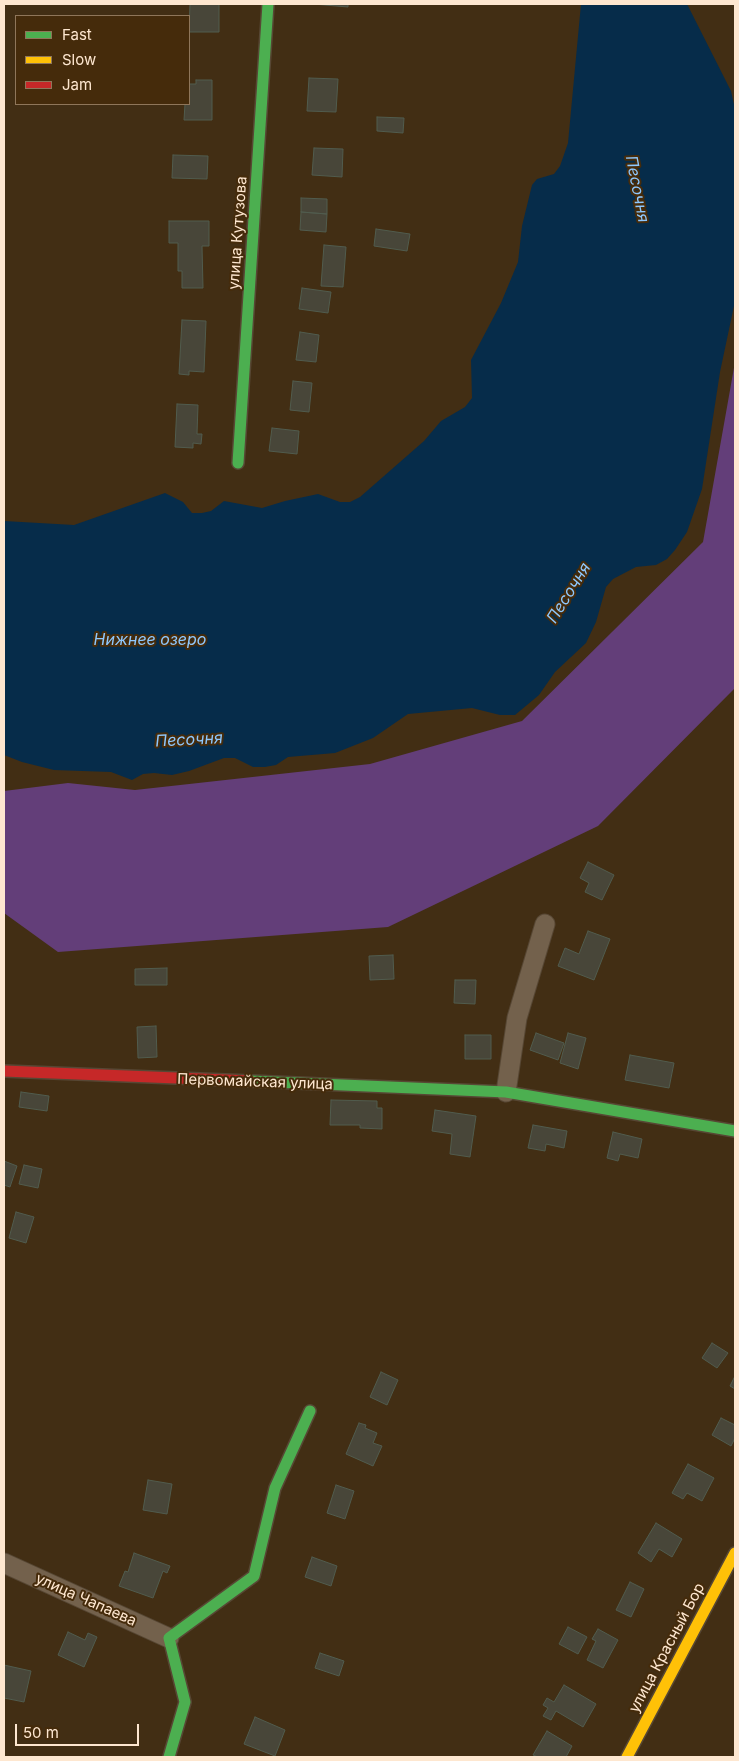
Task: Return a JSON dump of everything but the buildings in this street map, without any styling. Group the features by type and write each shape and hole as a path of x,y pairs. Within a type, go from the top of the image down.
{"street":[{"name":"улица Кутузова","path":"238,464 268,4"},
{"path":"506,1092 516,1018 545,924"},
{"name":"Первомайская улица","path":"4,1071 506,1092 735,1130"},
{"path":"170,1757 185,1702 169,1638 254,1576 275,1488 310,1411"},
{"name":"улица Красный Бор","path":"627,1757 735,1553"},
{"name":"улица Чапаева","path":"4,1563 169,1638"}],"shaded area":[{"path":"735,362 735,688 598,826 388,927 58,952 4,913 4,791 68,783 135,790 370,764 522,721 703,542"}],"water":[{"name":"Нижнее озеро","path":"581,4 687,4 731,91 735,109 735,301 720,372 702,489 687,532 675,550 667,559 656,565 636,567 613,579 606,587 596,622 586,643 555,672 539,695 515,715 500,715 472,708 408,714 373,738 335,753 288,757 276,765 265,767 253,767 235,758 224,758 189,771 172,775 143,774 132,780 111,772 54,770 22,762 4,755 4,521 74,525 165,493 183,502 192,513 211,511 224,501 262,508 318,494 340,502 350,502 360,497 424,441 441,421 465,407 472,398 471,360 501,303 518,262 522,226 532,185 537,179 554,174 560,166 568,143"}],"traffic: fast":[{"path":"238,463 268,4"},
{"path":"250,1081 506,1092 735,1131"},
{"path":"169,1757 185,1702 169,1638 254,1576 275,1488 310,1411"}],"traffic: slow":[{"path":"627,1757 735,1553"}],"traffic: jam":[{"path":"4,1071 250,1081"}],"water label":[{"name":"Песочня","path":"637,189"},
{"name":"Песочня","path":"569,593"},
{"name":"Песочня","path":"189,740"}]}
